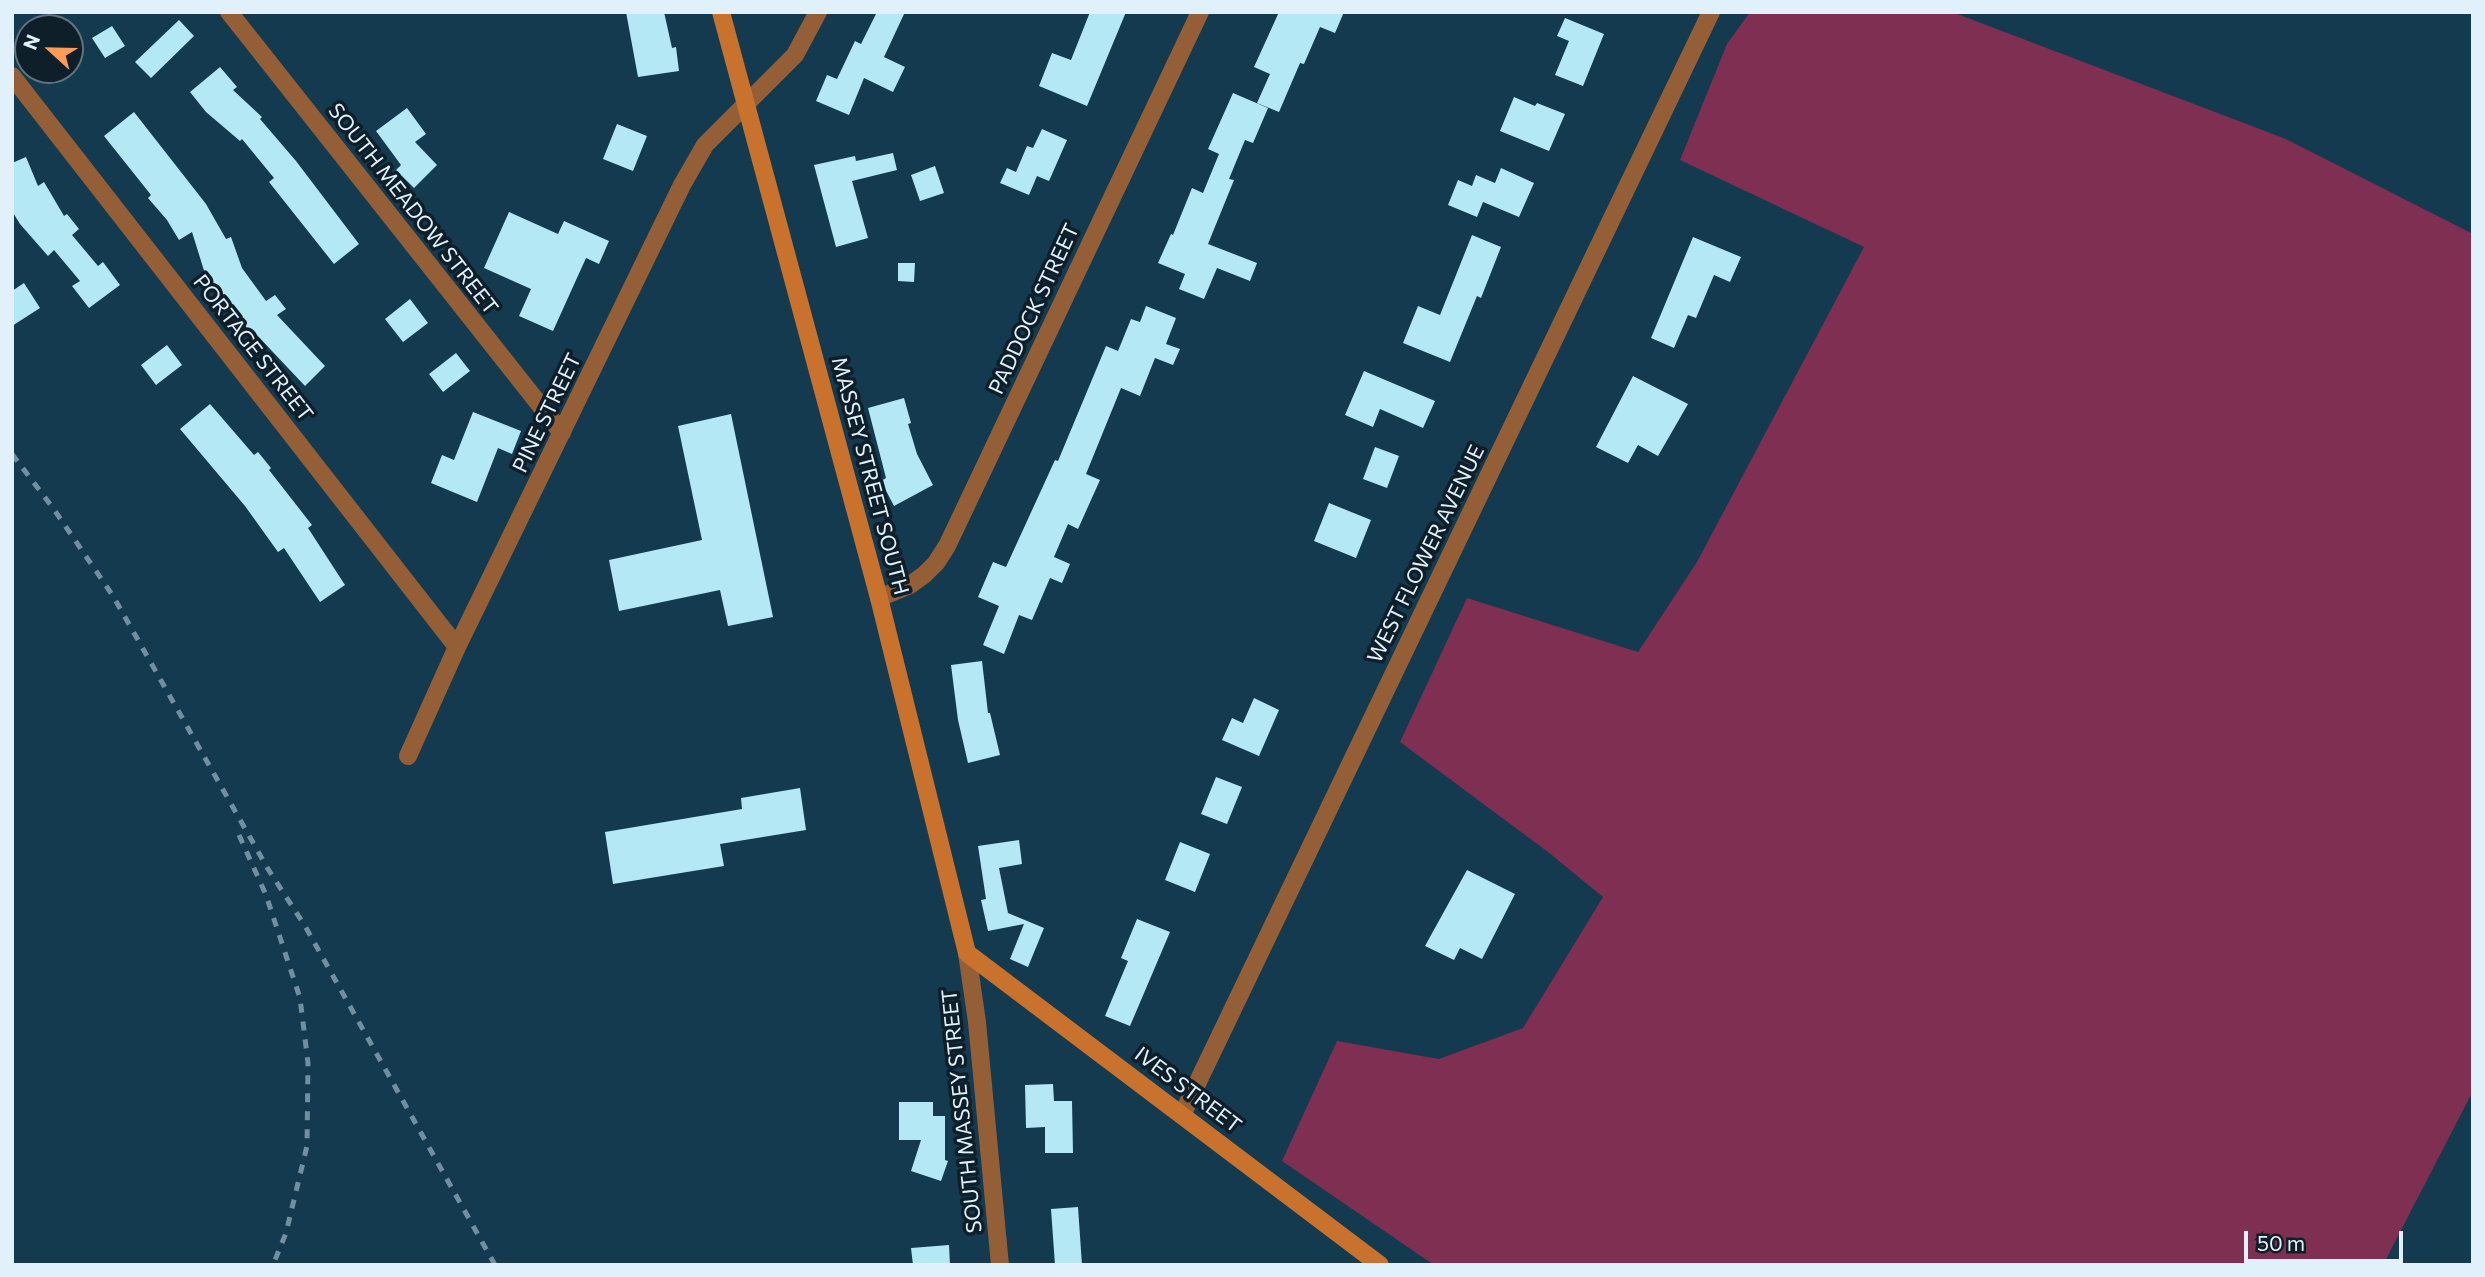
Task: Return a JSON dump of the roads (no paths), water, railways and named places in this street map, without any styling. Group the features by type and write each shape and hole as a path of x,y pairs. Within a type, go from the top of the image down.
{"street":[{"name":"SOUTH MEADOW STREET","path":"229,12 562,433"},
{"name":"MASSEY STREET SOUTH","path":"721,12 879,598 967,954"},
{"name":"PINE STREET","path":"408,756 457,648 682,185 705,145 795,55 818,12"},
{"name":"PADDOCK STREET","path":"879,598 910,585 925,575 947,546 1200,12"},
{"name":"WEST FLOWER AVENUE","path":"1182,1115 1711,12"},
{"name":"PORTAGE STREET","path":"12,76 457,648"},
{"name":"IVES STREET","path":"967,954 1380,1265"},
{"name":"SOUTH MASSEY STREET","path":"967,954 977,1022 1000,1265"}],"railway":[{"path":"12,454 53,508 113,596 268,869 305,926 495,1265"},
{"path":"239,835 266,895 300,998 308,1063 307,1146 286,1233 273,1265"}]}
